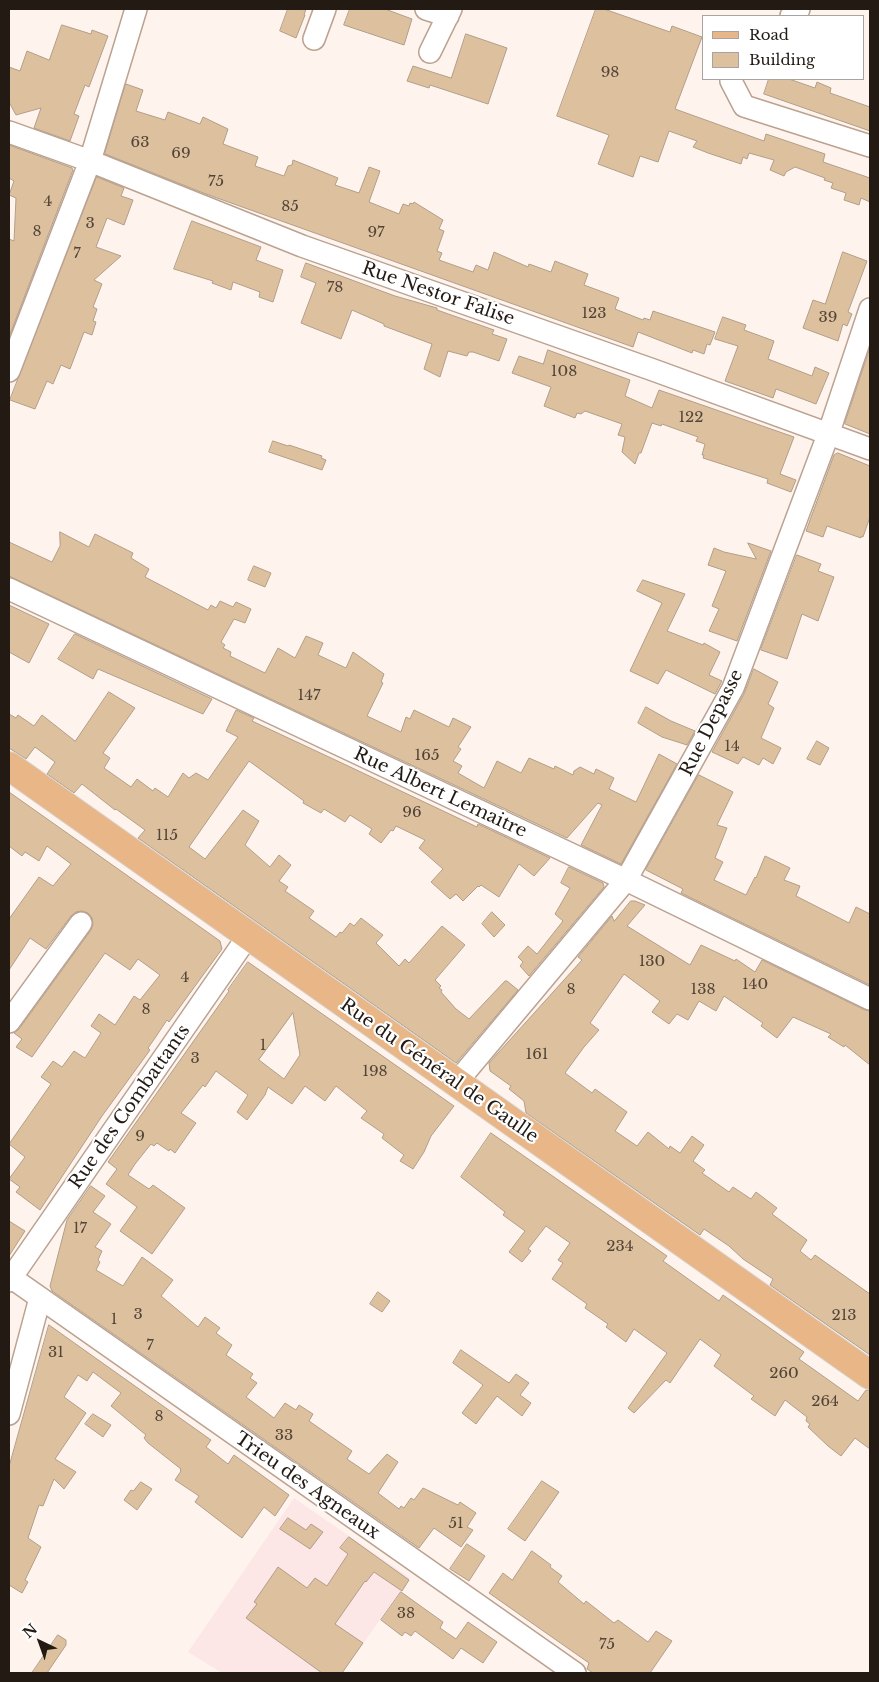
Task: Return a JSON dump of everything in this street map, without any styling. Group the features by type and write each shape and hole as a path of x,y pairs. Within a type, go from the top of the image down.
{"main road":[{"name":"Rue du Général de Gaulle","path":"9,766 870,1375"}],"street":[{"path":"9,371 90,161 136,9"},
{"path":"314,39 325,9"},
{"path":"426,9 449,12 430,52"},
{"path":"732,80 744,106 870,146"},
{"name":"Rue Nestor Falise","path":"9,132 90,161 302,246 656,371 870,450"},
{"name":"Rue Depasse","path":"456,1083 626,880 734,688 828,435 870,309"},
{"name":"Rue Albert Lemaitre","path":"9,589 626,880 870,999"},
{"path":"9,1022 81,923"},
{"name":"Rue des Combattants","path":"9,1278 248,936"},
{"name":"Trieu des Agneaux","path":"9,1278 574,1673"},
{"path":"9,1414 40,1298"}],"shaded area":[{"path":"294,1498 410,1578 342,1673 222,1673 188,1652"}],"building":[{"path":"288,9 306,9 296,38 280,31"},
{"path":"350,9 385,9 412,19 404,45 344,25"},
{"path":"596,9 604,9 670,32 672,26 702,37 675,109 764,141 766,134 825,154 823,162 870,178 870,202 861,198 859,205 844,200 846,193 831,188 833,183 824,180 825,178 795,167 786,172 784,176 770,170 774,160 749,153 747,159 743,157 741,164 693,147 697,141 669,131 658,162 640,156 633,177 598,164 609,135 557,116"},
{"path":"62,25 91,34 92,30 108,36 89,87 85,85 74,114 79,116 70,141 34,128 41,108 16,115 9,102 9,67 20,71 27,51 49,60"},
{"path":"466,34 507,48 488,104 430,85 429,88 407,81 413,66 451,78"},
{"path":"769,80 792,80 815,88 817,82 831,88 830,93 870,107 870,131 764,94"},
{"path":"126,84 143,90 136,111 165,120 168,112 200,124 203,117 228,129 223,144 258,157 255,166 284,176 288,166 292,165 293,160 338,178 335,185 359,193 369,167 380,171 369,202 399,214 403,204 409,206 410,203 413,204 414,202 443,220 439,229 444,231 437,251 442,253 439,260 473,272 476,265 488,270 494,252 528,267 529,264 551,272 555,261 588,274 584,285 619,298 615,309 643,320 644,318 650,320 653,311 715,332 710,345 707,344 704,354 693,350 692,353 638,332 633,347 206,194 105,154"},
{"path":"9,145 73,170 9,337 9,239 14,241 16,198 9,195 14,181 9,178"},
{"path":"97,177 124,188 121,196 133,200 124,225 107,218 96,247 121,256 94,280 102,284 93,307 97,309 93,321 96,322 92,335 84,332 70,369 61,365 53,384 47,381 35,409 10,400"},
{"path":"192,221 261,247 256,260 283,270 273,302 259,297 260,292 233,282 231,290 212,283 213,281 174,269"},
{"path":"843,252 867,261 848,312 852,314 847,326 843,324 838,341 803,328 813,300 825,304"},
{"path":"306,263 395,296 437,308 437,310 494,330 492,334 507,339 499,361 473,352 469,352 467,356 448,351 440,377 424,369 432,344 384,326 384,324 352,310 341,339 301,323 316,283 301,277"},
{"path":"723,317 746,325 744,330 774,341 768,359 812,376 815,367 829,373 816,404 776,389 773,398 725,381 738,346 715,339"},
{"path":"870,348 870,434 845,424"},
{"path":"548,350 630,380 625,396 652,408 659,390 794,437 780,474 796,480 791,492 767,483 768,479 703,458 705,444 696,441 698,437 662,424 661,426 652,423 635,464 622,452 625,437 618,435 622,424 585,411 581,414 577,413 575,418 544,406 551,387 512,373 519,356 543,364"},
{"path":"273,441 322,456 321,458 326,460 322,470 269,452"},
{"path":"838,453 870,466 870,517 861,538 827,526 823,537 806,531 834,455"},
{"path":"60,532 89,547 95,534 133,553 131,558 149,569 145,577 208,610 211,605 216,608 220,601 233,607 236,602 251,609 245,623 234,619 221,642 225,645 223,648 231,652 230,656 265,673 278,648 295,658 306,636 323,643 318,655 346,668 353,652 384,674 381,682 383,683 367,716 401,732 406,717 410,719 414,710 449,727 453,718 471,727 458,747 461,749 453,761 462,766 458,773 484,788 497,761 521,773 529,758 554,769 555,766 573,775 574,771 580,767 594,774 596,769 614,778 609,789 636,802 659,754 677,764 621,864 581,845 602,805 598,803 567,838 9,576 9,542 52,562 60,546"},
{"path":"748,543 771,551 737,641 709,631 719,609 712,606 726,571 708,565 714,548 756,559"},
{"path":"797,555 821,564 818,571 834,577 818,621 802,614 787,659 761,650"},
{"path":"254,566 271,573 265,587 248,580"},
{"path":"643,580 685,594 667,631 703,645 704,643 720,652 709,675 722,681 715,694 666,670 658,684 630,671 662,603 637,591"},
{"path":"9,605 49,624 29,663 9,652"},
{"path":"75,634 212,699 203,714 98,669 93,679 58,659"},
{"path":"754,669 778,682 768,704 774,708 761,738 781,748 773,764 763,758 759,765 743,757 738,764 712,752 744,694"},
{"path":"109,692 135,708 103,753 110,758 104,768 131,787 137,779 153,791 155,788 168,797 183,773 189,778 196,773 208,780 238,737 226,731 236,710 254,718 252,721 477,827 478,824 550,858 534,876 519,864 499,897 481,885 463,901 456,894 450,899 431,882 443,869 419,848 425,840 396,826 381,843 369,834 372,829 350,815 345,822 324,809 321,813 303,803 304,801 249,761 189,847 205,859 243,810 259,821 245,845 270,867 279,855 291,865 279,881 288,887 285,891 314,911 309,918 336,937 350,923 354,926 361,918 383,935 376,943 399,966 405,959 409,963 442,926 465,945 435,980 441,986 439,988 442,990 441,992 456,1009 469,1019 505,981 518,990 456,1063 138,838 145,830 115,810 82,784 74,793 47,774 55,762 35,747 26,759 9,748 9,714 16,718 18,715 34,726 42,715 75,741"},
{"path":"646,707 671,721 695,731 687,745 662,737 638,723"},
{"path":"817,741 829,748 820,765 807,759"},
{"path":"699,775 733,792 717,825 727,828 715,858 723,862 714,880 746,895 756,878 765,856 790,868 784,880 800,886 796,896 849,923 856,907 870,914 870,985 681,893 683,889 646,870"},
{"path":"9,792 220,941 222,949 169,1022 167,1020 148,1048 150,1050 102,1116 40,1210 16,1192 20,1187 9,1179 25,1157 9,1144 51,1084 41,1077 53,1061 62,1067 74,1051 85,1058 101,1033 91,1026 99,1014 115,1025 134,996 140,1000 160,975 138,959 130,970 105,953 32,1057 16,1047 22,1039 14,1033 19,1029 91,930 93,924 92,918 88,913 76,912 46,949 30,938 9,970 9,919 39,877 53,886 71,864 47,846 39,861 25,852 22,856 9,846"},
{"path":"569,867 603,883 604,887 529,976 520,966 523,962 518,957 528,946 537,954 563,921 555,914 570,888 561,883"},
{"path":"631,901 645,905 627,926 690,965 701,945 735,961 736,959 755,972 762,960 870,1011 870,1065 845,1045 844,1047 828,1037 831,1034 793,1017 777,1038 761,1026 763,1023 724,996 716,1011 699,1001 688,1020 677,1014 669,1024 652,1012 660,1001 624,974 590,1023 599,1030 565,1073 592,1093 595,1089 627,1112 615,1131 637,1146 648,1132 669,1149 670,1146 680,1153 692,1136 704,1145 693,1161 705,1170 702,1173 729,1192 733,1187 751,1199 756,1192 777,1208 772,1214 807,1240 800,1251 811,1260 815,1255 870,1294 870,1355 770,1285 773,1279 743,1259 729,1246 704,1229 700,1235 526,1113 524,1101 509,1089 511,1086 490,1071 489,1063 582,960 578,957 612,916 614,921"},
{"path":"492,912 505,925 494,937 482,924"},
{"path":"248,962 454,1106 431,1136 424,1152 413,1169 400,1161 404,1155 382,1138 384,1134 361,1118 367,1111 336,1086 325,1101 305,1086 292,1104 268,1087 265,1095 247,1120 237,1112 248,1095 216,1071 205,1087 203,1085 181,1113 196,1123 175,1153 157,1143 154,1146 151,1144 128,1175 149,1189 153,1185 185,1208 152,1254 120,1231 137,1207 106,1184 117,1169 108,1162","holes":["293,1013 300,1055 284,1079 259,1060"]},
{"path":"491,1133 667,1256 663,1261 719,1301 723,1295 804,1352 799,1359 858,1401 866,1390 870,1390 870,1449 855,1438 841,1456 808,1427 810,1424 806,1421 807,1417 785,1400 775,1416 751,1399 754,1396 714,1366 721,1355 700,1339 670,1383 666,1380 634,1413 628,1408 667,1353 634,1329 626,1342 606,1327 608,1324 585,1308 587,1304 552,1279 563,1263 558,1260 570,1243 546,1226 528,1249 531,1251 522,1262 509,1252 525,1231 503,1215 505,1212 461,1177"},
{"path":"91,1186 105,1196 93,1212 111,1224 95,1247 102,1251 96,1270 123,1286 142,1257 173,1280 161,1296 198,1327 205,1317 220,1328 216,1333 232,1345 226,1355 253,1374 250,1378 257,1383 246,1397 274,1418 285,1403 296,1410 299,1405 313,1414 309,1421 352,1451 347,1459 369,1474 387,1454 398,1462 378,1493 399,1509 401,1506 404,1508 411,1498 414,1500 423,1488 458,1505 460,1502 476,1513 467,1527 473,1530 461,1547 434,1528 419,1548 52,1291 50,1286 67,1220"},
{"path":"9,1221 25,1231 9,1256"},
{"path":"378,1292 390,1301 382,1312 370,1304"},
{"path":"49,1325 211,1440 206,1447 228,1464 234,1455 289,1495 275,1516 264,1507 242,1538 195,1502 199,1496 175,1480 181,1469 148,1443 144,1438 146,1435 111,1406 121,1393 93,1372 87,1381 78,1375 64,1397 86,1413 55,1459 76,1472 64,1489 54,1479 43,1506 39,1505 28,1538 41,1547 25,1580 28,1582 22,1593 9,1585 9,1467"},
{"path":"461,1350 509,1383 516,1374 529,1383 520,1395 531,1403 522,1416 497,1396 476,1424 462,1413 483,1385 453,1363"},
{"path":"93,1414 111,1425 103,1437 85,1424"},
{"path":"542,1481 559,1492 525,1541 508,1529"},
{"path":"141,1482 152,1489 137,1510 124,1500 131,1490 133,1491"},
{"path":"288,1518 306,1530 311,1524 323,1532 310,1549 280,1529"},
{"path":"349,1537 409,1580 402,1591 374,1572 365,1581 335,1624 363,1643 342,1673 322,1673 246,1618 257,1604 254,1602 278,1567 307,1588 315,1578 327,1586 348,1554 340,1548"},
{"path":"467,1544 485,1556 469,1581 450,1569"},
{"path":"532,1551 562,1576 558,1582 584,1604 586,1601 614,1623 618,1620 648,1642 656,1631 672,1641 650,1673 593,1673 587,1669 589,1663 489,1593 503,1573 512,1580"},
{"path":"401,1592 443,1622 440,1628 456,1639 468,1622 497,1642 483,1663 461,1648 453,1659 415,1631 411,1636 405,1632 402,1636 381,1620"},
{"path":"58,1635 66,1640 66,1645 47,1673 32,1673"}]}
